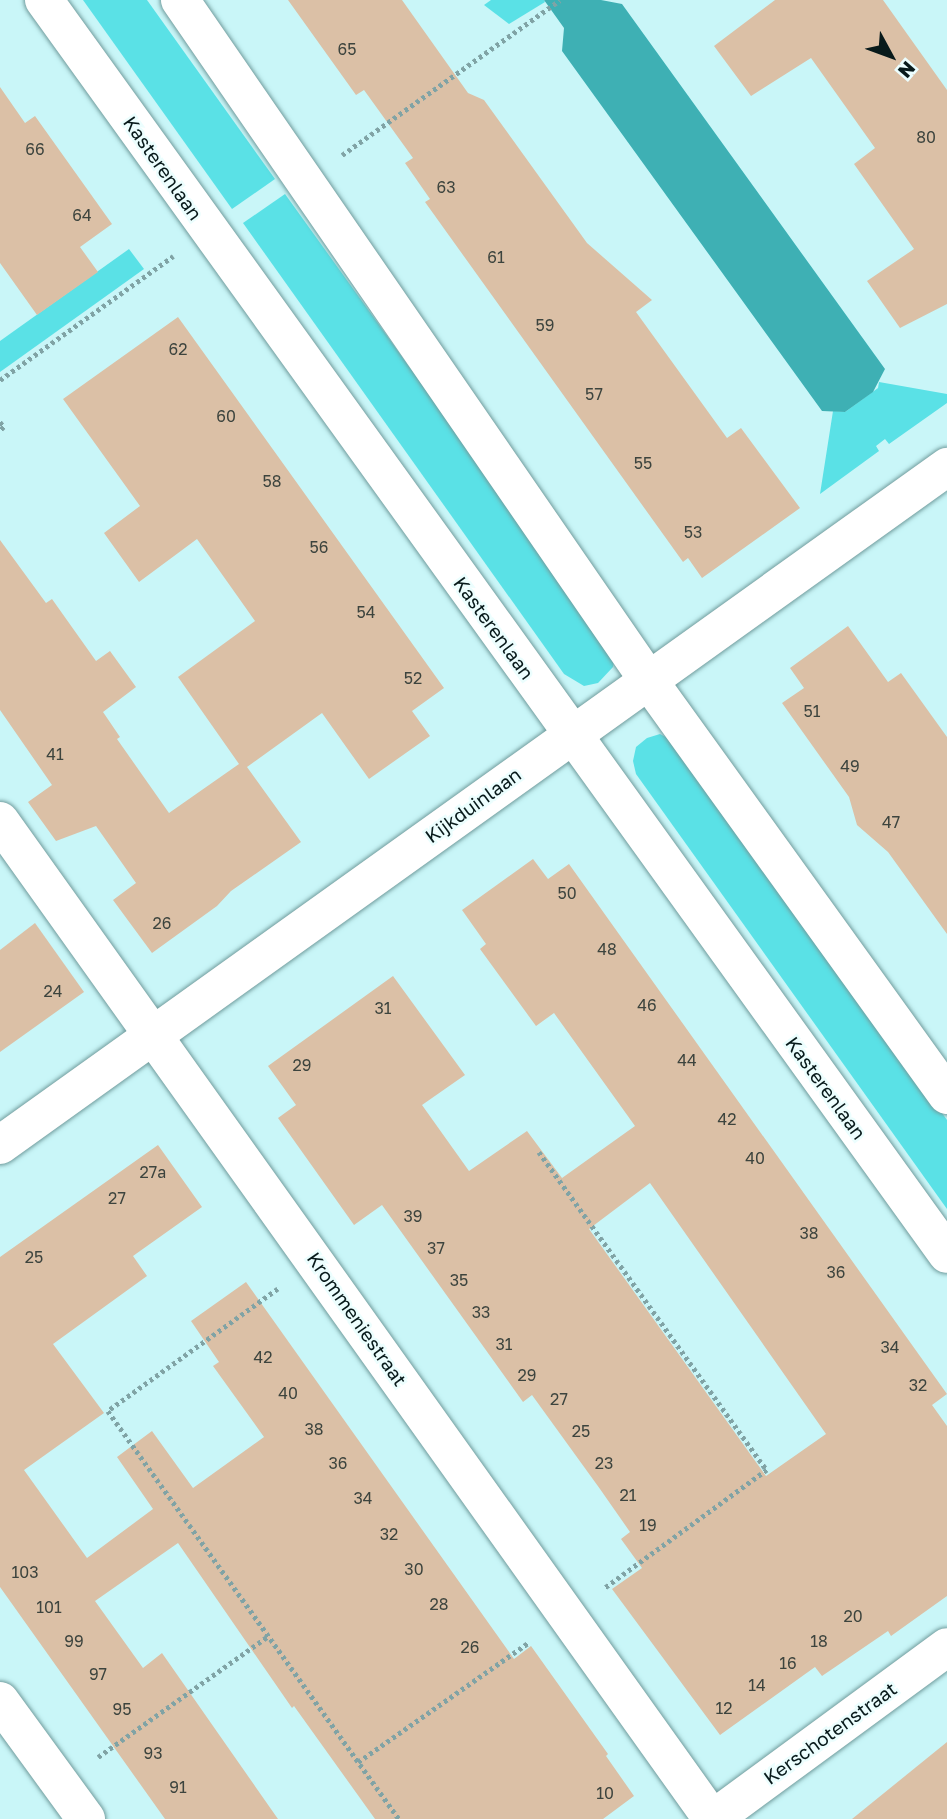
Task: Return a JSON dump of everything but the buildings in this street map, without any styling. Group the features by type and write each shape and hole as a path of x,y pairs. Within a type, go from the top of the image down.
{"street":[{"name":"Kasterenlaan","path":"44,0 208,232 947,1254"},
{"path":"180,0 649,681 947,1095"},
{"name":"Kijkduinlaan","path":"0,1145 947,467"},
{"name":"Krommeniestraat","path":"0,821 712,1819"},
{"name":"Kerschotenstraat","path":"712,1819 947,1647"},
{"path":"0,1701 86,1819"}],"path":[{"path":"304,182 560,0"},
{"path":"0,380 208,232"},
{"path":"0,422 4,428 0,430"},
{"path":"358,1762 568,1615 767,1470 539,1152"},
{"path":"316,1262 108,1411 399,1819"},
{"path":"60,1784 268,1636"}],"shaded area":[{"path":"83,0 147,0 275,179 232,209"},
{"path":"491,0 545,2 509,24 484,5"},
{"path":"544,0 601,0 622,4 885,369 873,392 845,412 822,411 562,51 564,28"},
{"path":"285,194 610,646 613,667 598,683 584,686 564,674 243,223"},
{"path":"129,249 144,269 0,372 0,341"},
{"path":"879,382 947,394 947,403 889,444 885,439 876,446 879,451 820,494 833,411 845,412 878,388"},
{"path":"660,734 679,744 947,1120 947,1209 636,774 633,761 636,747 647,738"}]}
